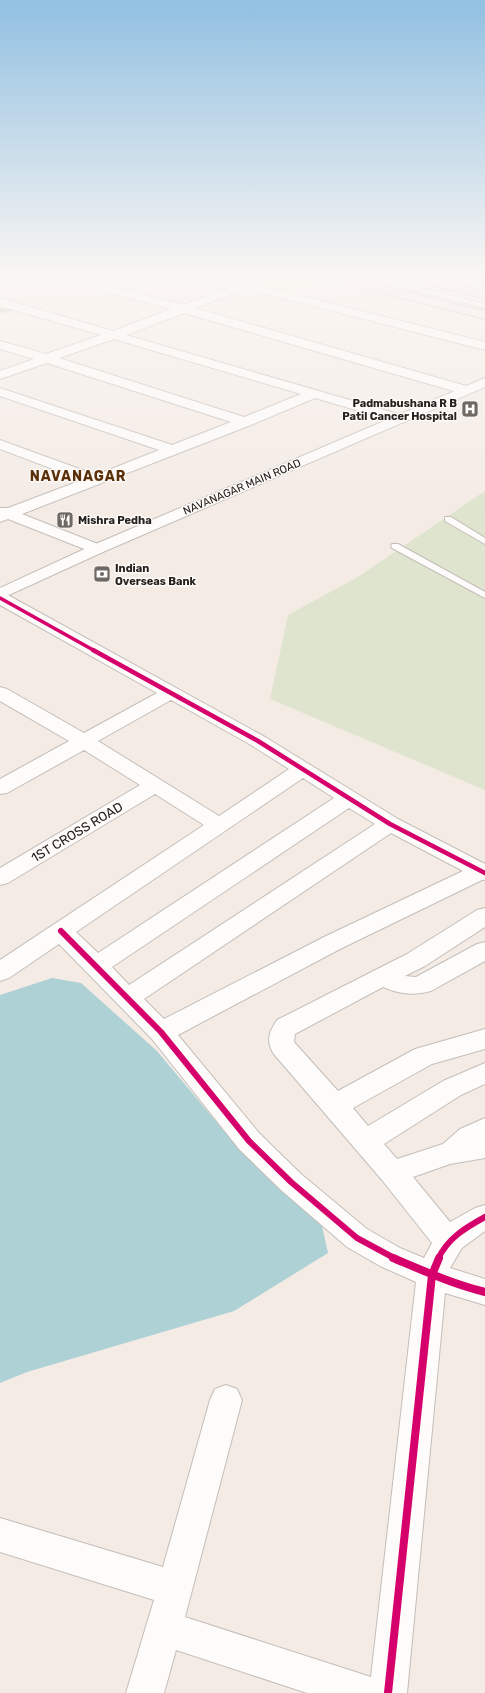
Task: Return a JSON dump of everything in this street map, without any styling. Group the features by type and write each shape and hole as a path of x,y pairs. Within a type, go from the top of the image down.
{"street":[{"path":"27,353 246,422"},
{"path":"0,375 64,353"},
{"path":"175,353 400,420"},
{"path":"337,353 465,390"},
{"name":"NAVANAGAR MAIN ROAD","path":"0,594 97,549 400,420 485,382"},
{"path":"0,392 172,450"},
{"path":"3,514 96,480 314,394"},
{"path":"0,444 96,480"},
{"path":"3,514 97,549"},
{"path":"0,598 258,742 390,824 483,872"},
{"path":"0,693 84,741 220,826"},
{"path":"0,788 170,693"},
{"path":"0,713 18,704"},
{"path":"0,972 303,769"},
{"name":"1ST CROSS ROAD","path":"0,878 154,786"},
{"path":"96,966 349,798"},
{"path":"128,998 390,824"},
{"path":"161,1032 332,943 483,872"},
{"path":"448,1241 392,1172 282,1046 280,1040 281,1034 286,1027 416,960 485,916"},
{"path":"61,932 161,1032 249,1141 291,1182 357,1238 390,1257 432,1275 465,1287 485,1292"},
{"path":"382,977 405,985 422,985 485,950"},
{"path":"334,1106 424,1056 485,1039"},
{"path":"365,1142 452,1088 485,1073"},
{"path":"450,1153 470,1137 485,1129"},
{"path":"392,1172 450,1153 485,1147"},
{"path":"388,1693 432,1275 438,1257 448,1241 468,1226 485,1217"},
{"path":"145,1693 175,1589 226,1400"},
{"path":"0,1535 175,1589"},
{"path":"164,1628 365,1693"}],"lane":[{"path":"448,519 485,542"},
{"path":"395,546 485,595"}],"green space":[{"path":"485,491 485,790 270,699 288,615 358,577"}],"water":[{"path":"52,978 81,983 157,1051 234,1143 320,1217 328,1253 234,1311 27,1372 0,1383 0,995"}],"cycle path":[{"path":"0,598 258,741 390,824 485,873"},
{"path":"61,931 161,1032 249,1141 291,1182 357,1238 390,1257 432,1275 465,1287 485,1292"},
{"path":"388,1693 432,1275 436,1263 451,1239 465,1228 485,1217"}],"place":[{"name":"Padmabushana R B Patil Cancer Hospital","path":"470,409"},
{"name":"Mishra Pedha","path":"65,520"},
{"name":"Indian Overseas Bank","path":"102,574"}],"district":[{"name":"NAVANAGAR","path":"78,476"}]}
